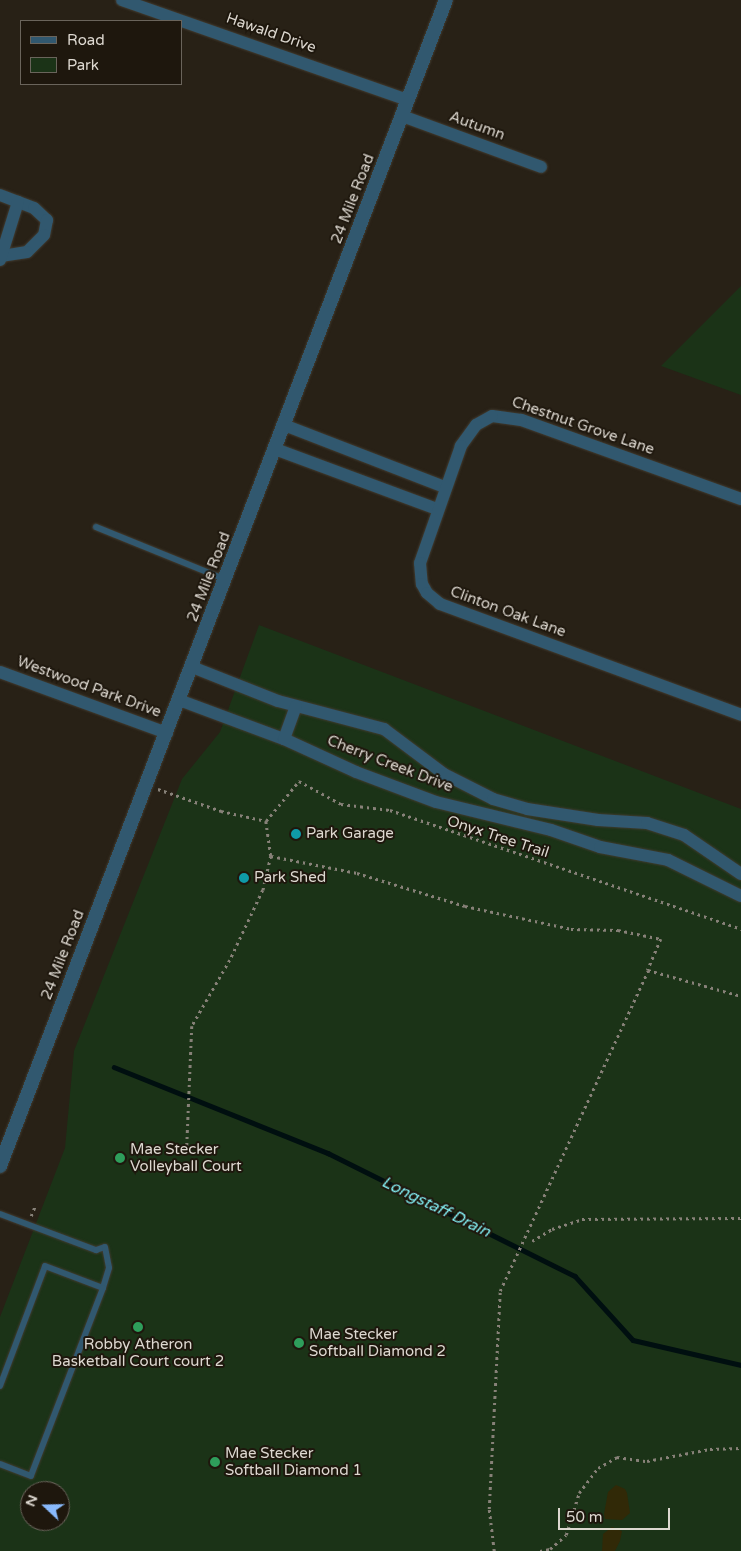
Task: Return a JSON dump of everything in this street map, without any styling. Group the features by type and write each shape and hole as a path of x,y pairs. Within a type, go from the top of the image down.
{"street":[{"name":"Hawald Drive","path":"122,0 179,20"},
{"name":"24 Mile Road","path":"0,1166 446,0"},
{"name":"Hawald Drive","path":"182,21 408,100"},
{"name":"Autumn","path":"402,116 541,167"},
{"path":"0,195 34,208 47,220 44,235 27,252 1,258 18,202"},
{"name":"Chestnut Grove Lane","path":"437,510 468,434 483,420 501,416 522,420 741,499"},
{"path":"284,425 446,487"},
{"path":"275,449 437,510"},
{"name":"Clinton Oak Lane","path":"437,510 420,563 422,584 434,601 741,715"},
{"name":"Cherry Creek Drive","path":"192,667 296,706 384,729 444,774 493,799 520,806 598,820 647,823 684,835 741,874"},
{"name":"Westwood Park Drive","path":"0,672 166,733"},
{"name":"Cherry Creek Drive","path":"179,700 284,739 356,772 436,802 515,821 600,847 668,860 741,896"},
{"path":"284,739 296,706"},
{"path":"515,821 520,806"}],"lane":[{"path":"96,527 226,579"},
{"path":"0,1214 96,1250 105,1247 108,1268 103,1288 31,1476 0,1464"},
{"path":"0,1386 45,1266 103,1288"}],"path":[{"name":"Onyx Tree Trail","path":"266,821 299,781 341,804 390,810 741,929"},
{"path":"147,785 221,811 266,821 271,856 263,890 230,960 192,1026 187,1147"},
{"path":"271,856 357,873 465,906 552,925 571,929 618,930 661,939 500,1291 489,1509 494,1551"},
{"path":"648,970 741,996"},
{"path":"30,1220 35,1206"},
{"path":"532,1241 552,1229 582,1219 741,1218"},
{"path":"540,1551 550,1550 566,1536 579,1493 598,1468 616,1457 647,1461 710,1449 741,1448"}],"green space":[{"path":"741,286 741,395 661,366"},
{"path":"259,625 741,809 741,1551 0,1551 0,1317 65,1148 74,1051 182,779 220,732"}],"sand":[{"path":"616,1485 625,1489 627,1493 630,1513 622,1520 605,1519 604,1514 608,1492"},
{"path":"612,1527 622,1531 620,1541 615,1551 602,1551 603,1534"}],"waterway":[{"name":"Longstaff Drain","path":"114,1067 328,1153 575,1276 633,1340 741,1365"}],"place":[{"name":"Park Garage","path":"296,834"},
{"name":"Park Shed","path":"244,878"},
{"name":"Mae Stecker Volleyball Court","path":"120,1158"},
{"name":"Robby Atheron Basketball Court court 2","path":"138,1327"},
{"name":"Mae Stecker Softball Diamond 2","path":"299,1343"},
{"name":"Mae Stecker Softball Diamond 1","path":"215,1462"}]}
